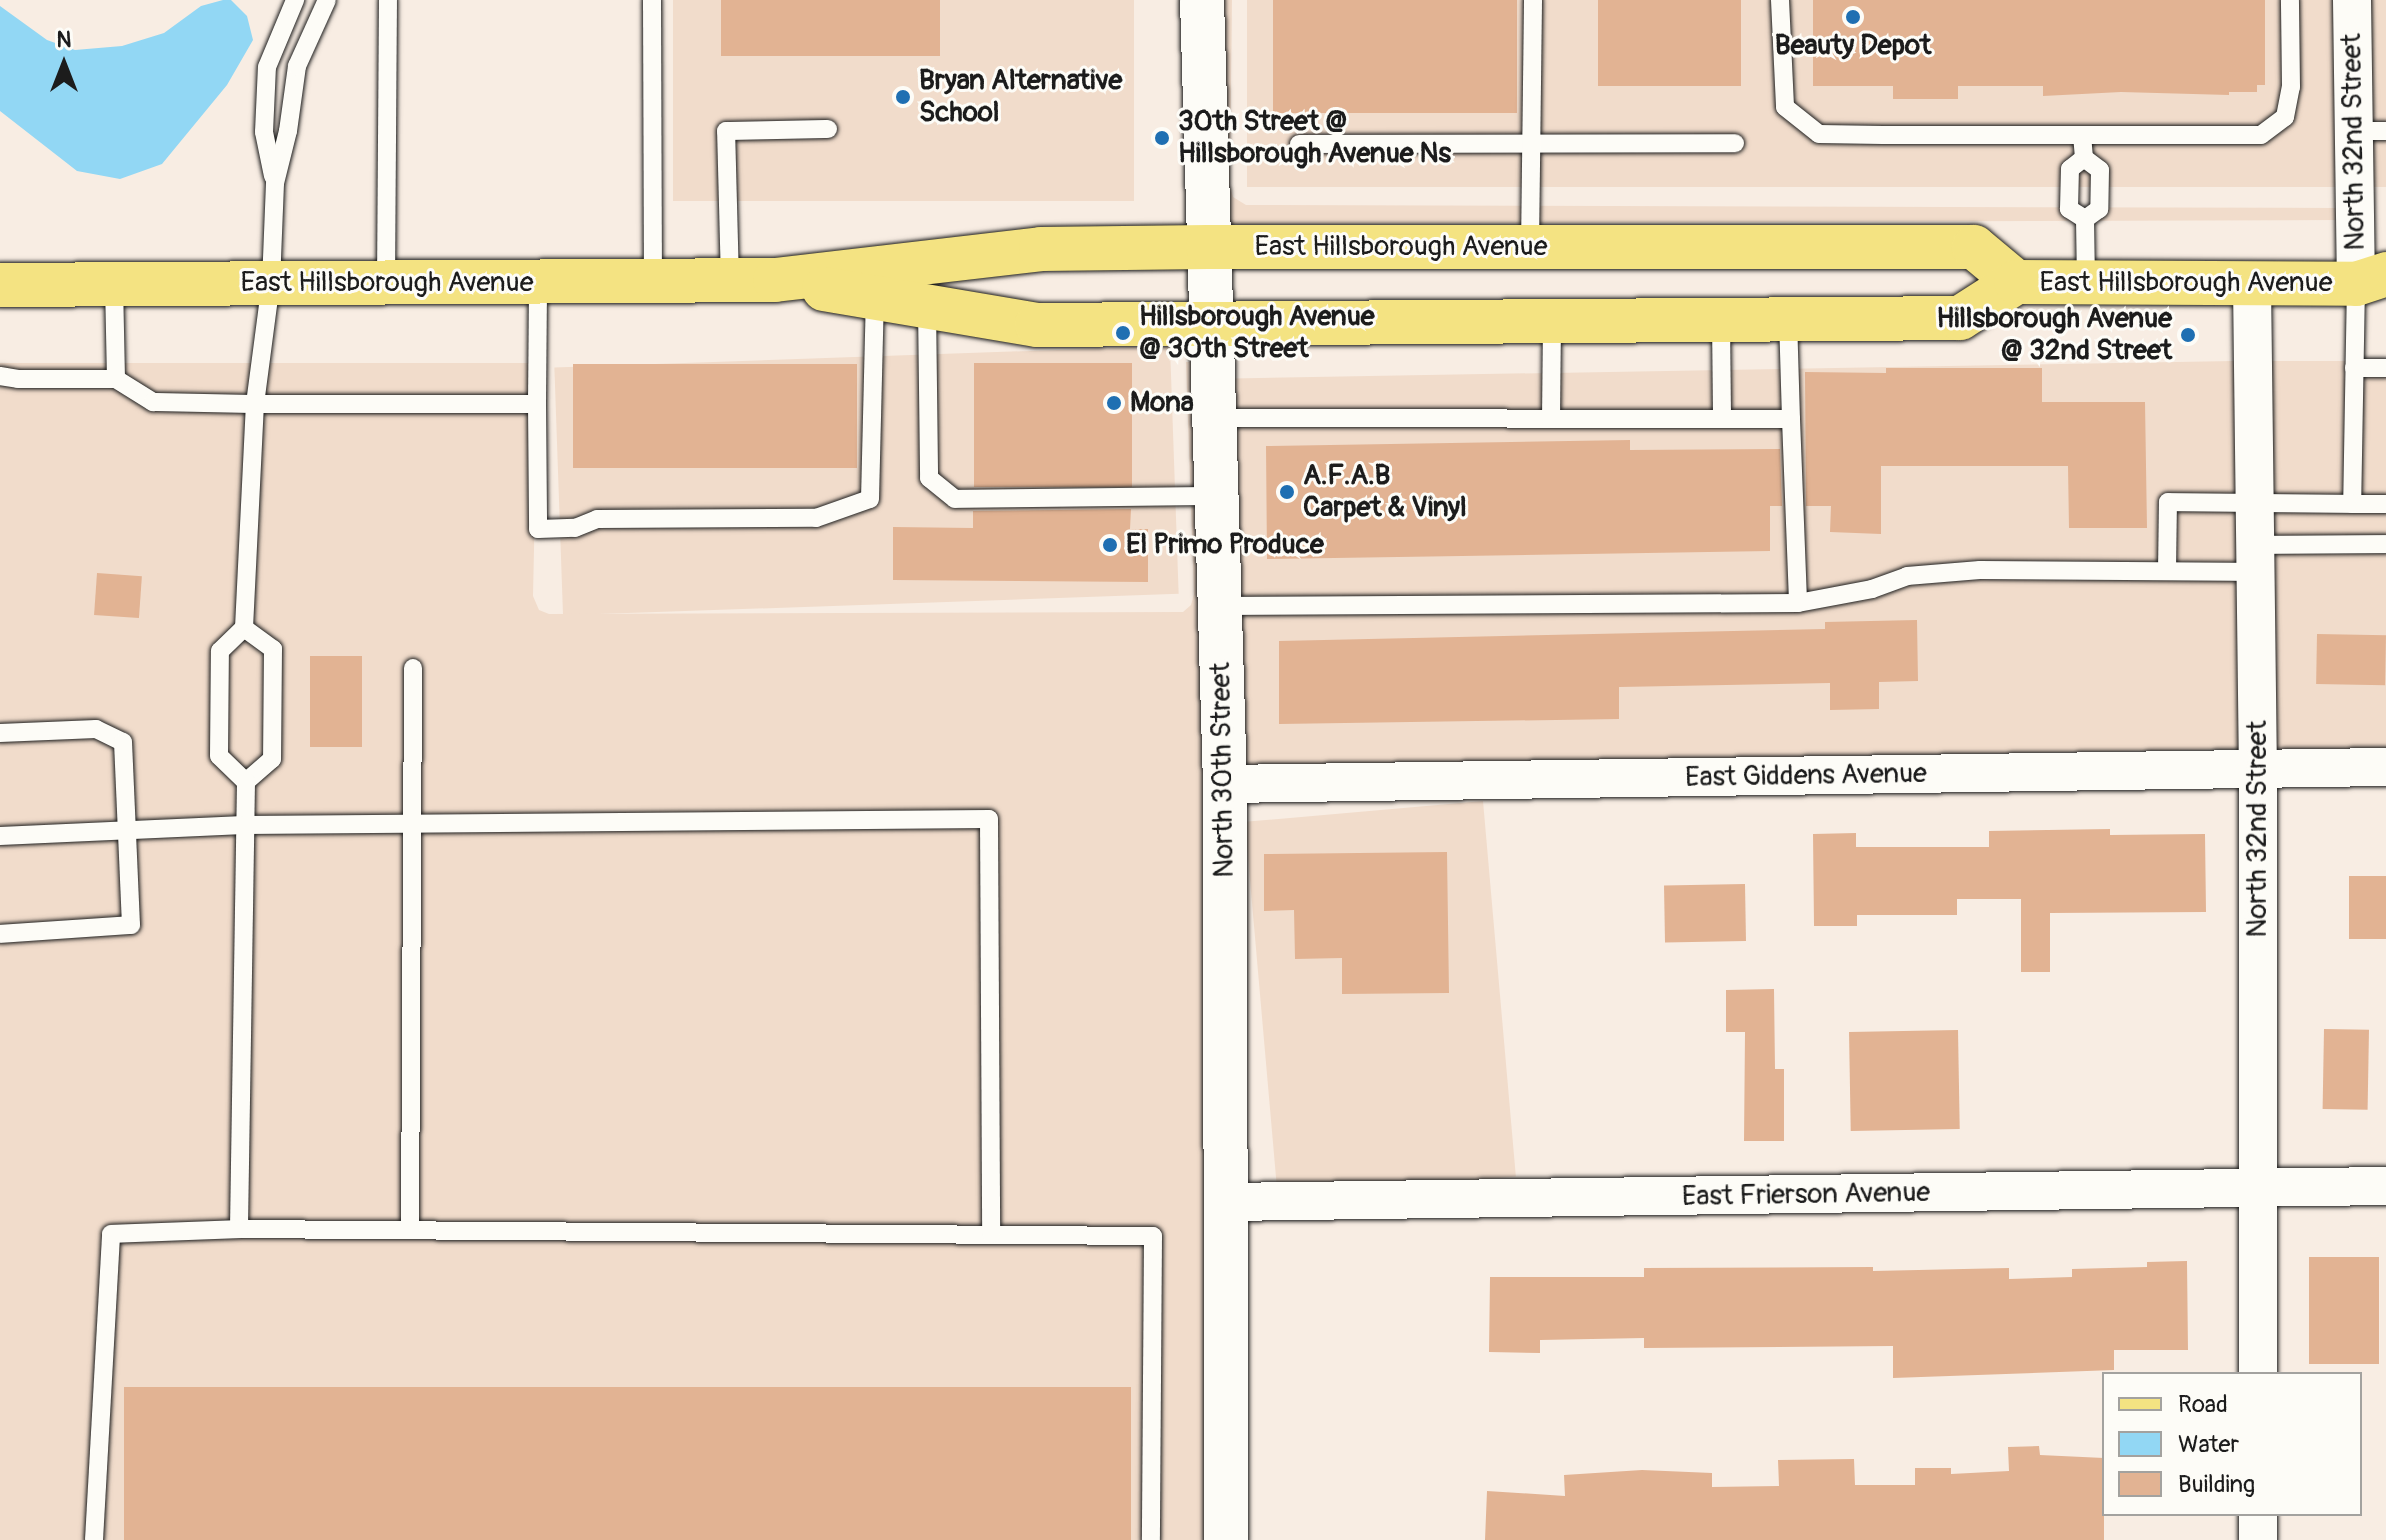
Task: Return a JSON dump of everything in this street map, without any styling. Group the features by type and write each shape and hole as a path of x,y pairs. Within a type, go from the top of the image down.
{"main road":[{"name":"East Hillsborough Avenue","path":"0,285 775,280 1041,249 1208,247 1974,247 2016,282"},
{"name":"East Hillsborough Avenue","path":"775,280 1037,325 1960,318 2016,282 2376,285"}],"street":[{"name":"North 30th Street","path":"1202,0 1225,784 1226,1540"},
{"name":"North 32nd Street","path":"2352,0 2370,131 2376,285"},
{"name":"North 32nd Street","path":"2252,284 2258,769 2258,1372"},
{"name":"East Giddens Avenue","path":"1225,784 2386,767"},
{"name":"East Frierson Avenue","path":"1226,1202 2386,1186"},
{"path":"2258,1516 2258,1540"}],"lane":[{"path":"275,183 264,132 267,67 295,0"},
{"path":"246,782 219,756 220,651 244,628 255,404 271,283 275,183 288,131 297,66 327,0"},
{"path":"386,283 388,0"},
{"path":"652,0 653,281"},
{"path":"1530,247 1533,0"},
{"path":"1780,0 1785,107 1819,134 2082,135 2261,135 2285,117 2291,87 2290,0"},
{"path":"730,281 726,131 828,129"},
{"path":"2082,135 2084,158 2100,170 2099,209 2085,219"},
{"path":"1299,144 1735,143"},
{"path":"2084,158 2070,169 2069,209 2085,219"},
{"path":"2085,219 2086,283"},
{"path":"538,282 538,529 575,528 597,519 816,518 870,499 875,297"},
{"path":"114,284 116,379"},
{"path":"2352,504 2354,368 2376,285"},
{"path":"927,306 929,478 955,499 1218,496"},
{"path":"1788,319 1798,603"},
{"path":"1721,320 1722,419"},
{"path":"1551,419 1552,321"},
{"path":"2354,368 2386,368"},
{"path":"0,376 18,379 116,379 153,402 537,404"},
{"path":"1216,418 1791,419"},
{"path":"2167,571 2168,502 2386,504"},
{"path":"1220,606 1798,603 1872,589 1907,576 1980,570 2167,571 2386,544"},
{"path":"239,1229 246,782 272,759 273,649 244,628"},
{"path":"410,1229 413,668"},
{"path":"0,733 96,729 123,742 131,925 0,934"},
{"path":"0,836 244,825 989,819 991,1234"},
{"path":"94,1540 111,1234 239,1229 1153,1236 1151,1540"}],"shaded area":[{"name":"Bryan Alternative School","path":"673,0 1134,0 1134,201 673,201"},
{"path":"1224,0 1232,0 1230,186 1233,197 1246,205 2336,208 2336,220 1226,224"},
{"path":"1247,0 2386,0 2386,187 1247,187"},
{"path":"1170,346 1179,594 563,615 554,367"},
{"path":"2234,361 2241,749 1240,766 1233,378"},
{"path":"2271,361 2386,361 2386,749 2271,749"},
{"path":"1186,362 1196,362 1207,784 1207,1540 0,1540 0,363 538,363 533,596 539,610 549,614 1183,612 1191,605 1194,594"},
{"path":"1483,801 1516,1177 1278,1197 1245,822"}],"water":[{"path":"231,0 247,16 253,40 227,85 162,164 120,179 77,171 0,111 0,6 47,40 75,50 122,46 164,33 201,6"}],"building":[{"path":"721,0 940,0 940,56 721,56"},
{"path":"1273,0 1517,0 1517,113 1273,113"},
{"path":"1598,0 1741,0 1741,86 1598,86"},
{"path":"1813,0 2265,0 2265,85 2257,85 2257,92 2229,92 2229,95 2121,92 2043,96 2043,86 1958,86 1958,99 1893,99 1893,86 1813,86"},
{"path":"974,363 1132,363 1132,487 974,487"},
{"path":"573,364 857,364 857,468 573,468"},
{"path":"1886,368 2042,368 2042,402 2145,402 2147,528 2069,528 2068,466 1881,466 1881,534 1830,532 1831,506 1806,506 1805,372 1886,373"},
{"path":"1630,440 1630,450 1780,449 1782,506 1770,506 1770,551 1267,559 1266,446"},
{"path":"1131,509 1130,529 1148,529 1148,582 893,580 893,527 973,528 973,511"},
{"path":"97,573 142,576 139,618 94,615"},
{"path":"1917,620 1918,681 1879,682 1879,709 1830,710 1830,683 1619,687 1619,719 1279,724 1279,641 1825,629 1825,622"},
{"path":"2317,634 2386,635 2385,685 2316,684"},
{"path":"310,656 362,656 362,747 310,747"},
{"path":"2110,829 2110,835 2205,834 2206,912 2050,913 2050,972 2021,972 2021,899 1957,899 1957,915 1857,915 1857,926 1814,926 1813,834 1856,833 1856,847 1989,847 1989,831"},
{"path":"1447,852 1449,993 1342,994 1342,958 1295,959 1294,910 1264,911 1264,854"},
{"path":"2349,876 2386,876 2386,939 2349,939"},
{"path":"1745,884 1746,941 1665,942 1664,885"},
{"path":"1774,989 1775,1069 1784,1069 1784,1141 1744,1141 1745,1032 1726,1032 1726,990"},
{"path":"2324,1029 2369,1030 2368,1110 2323,1109"},
{"path":"1958,1030 1960,1129 1851,1131 1849,1032"},
{"path":"2309,1257 2379,1257 2379,1364 2309,1364"},
{"path":"2187,1261 2188,1350 2114,1350 2114,1370 1893,1378 1893,1346 1644,1348 1644,1338 1540,1340 1540,1353 1489,1352 1490,1277 1644,1277 1644,1268 1873,1267 1873,1271 2009,1268 2009,1279 2072,1277 2072,1269 2147,1267 2147,1262"},
{"path":"124,1387 1131,1387 1131,1540 124,1540"},
{"path":"2039,1446 2040,1455 2102,1458 2104,1540 1485,1540 1487,1491 1565,1496 1564,1475 1642,1470 1712,1473 1712,1487 1779,1486 1778,1460 1854,1459 1855,1485 1915,1485 1915,1468 1951,1468 1951,1474 2009,1471 2008,1447"}],"place":[{"name":"Beauty Depot","path":"1853,17"},
{"name":"Bryan Alternative School","path":"903,97"},
{"name":"30th Street @ Hillsborough Avenue Ns","path":"1162,138"},
{"name":"Hillsborough Avenue @ 30th Street","path":"1123,333"},
{"name":"Hillsborough Avenue @ 32nd Street","path":"2188,335"},
{"name":"Mona","path":"1114,403"},
{"name":"A.F.A.B Carpet & Vinyl","path":"1287,492"},
{"name":"El Primo Produce","path":"1110,545"}]}
